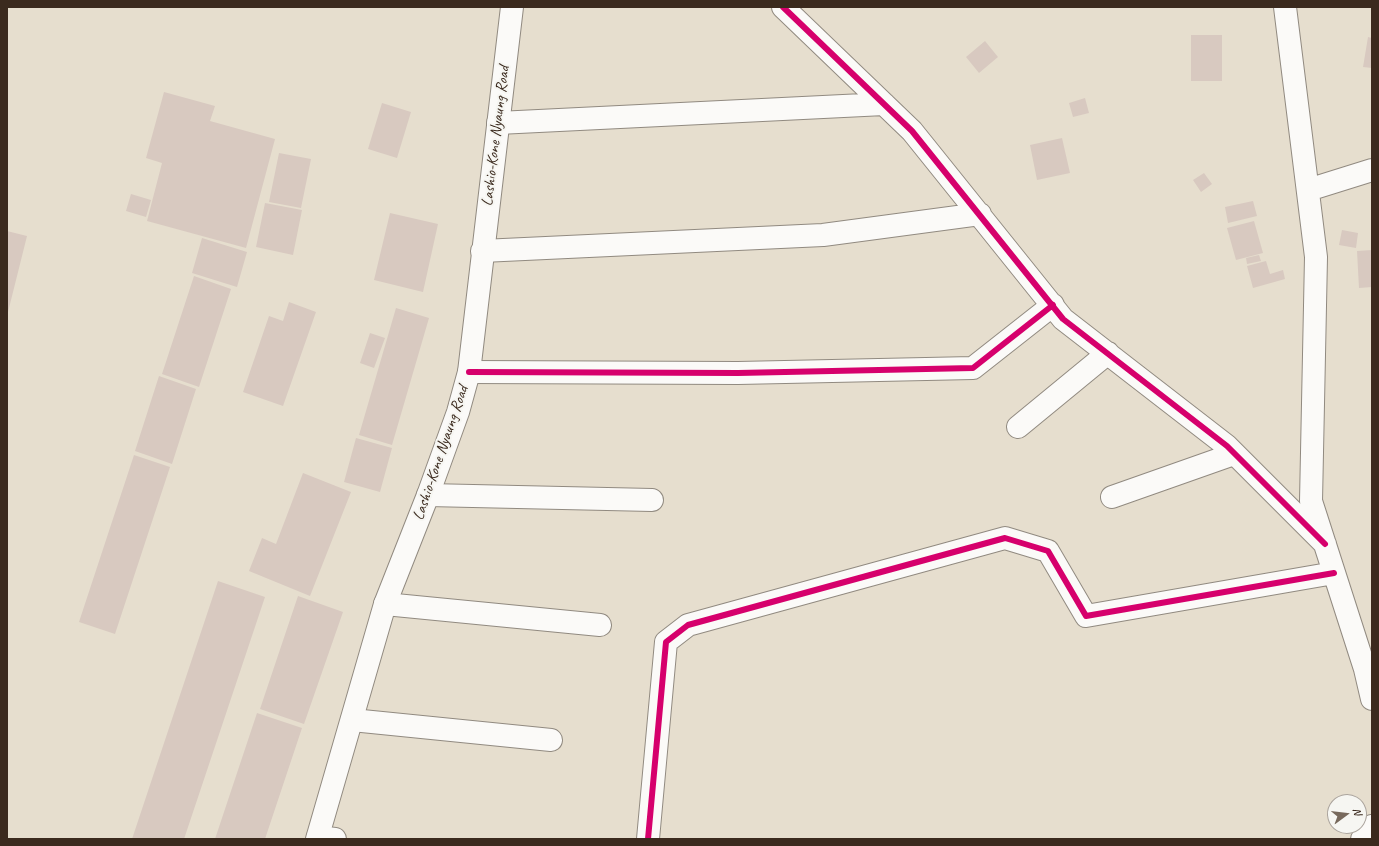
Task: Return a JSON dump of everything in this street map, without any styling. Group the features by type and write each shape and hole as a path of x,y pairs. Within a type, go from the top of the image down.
{"street":[{"name":"Lashio-Kone Nyaung Road","path":"323,838 352,720 385,604 428,495 458,412 469,372 482,251 512,7"},
{"path":"783,7 912,131 1063,318 1227,446 1325,544"},
{"path":"1285,7 1316,257 1311,501 1365,669 1372,699"},
{"path":"498,123 884,104"},
{"path":"1308,190 1372,170"},
{"path":"482,251 823,235 980,214"},
{"path":"469,372 738,373 973,368 1052,305"},
{"path":"1018,427 1108,353"},
{"path":"1112,497 1234,454"},
{"path":"428,495 652,500"},
{"path":"648,839 666,642 688,624 1005,538 1048,551 1086,616 1334,573"},
{"path":"385,604 600,625"},
{"path":"352,720 551,740"},
{"path":"1362,839 1372,826"}],"building":[{"path":"1191,35 1222,35 1222,81 1191,81"},
{"path":"1368,37 1372,38 1372,68 1363,67"},
{"path":"985,41 998,57 979,73 966,57"},
{"path":"164,92 215,106 210,121 275,139 246,248 147,221 162,163 146,158"},
{"path":"1085,98 1089,113 1073,117 1069,103"},
{"path":"382,103 411,112 397,158 368,149"},
{"path":"1062,138 1070,173 1037,180 1030,145"},
{"path":"279,153 311,159 301,208 269,202"},
{"path":"1204,173 1212,184 1201,192 1193,180"},
{"path":"131,194 151,200 146,217 126,211"},
{"path":"1253,201 1257,216 1228,223 1225,207"},
{"path":"265,203 302,210 293,255 256,247"},
{"path":"390,213 438,224 423,292 374,280"},
{"path":"1254,221 1263,253 1236,260 1227,228"},
{"path":"1342,230 1358,233 1356,248 1339,245"},
{"path":"7,231 27,236 8,312 7,312"},
{"path":"202,238 247,252 237,287 192,273"},
{"path":"1372,250 1372,287 1359,288 1357,251"},
{"path":"1259,255 1261,261 1247,264 1246,258"},
{"path":"1266,261 1270,274 1283,270 1285,279 1253,288 1247,266"},
{"path":"194,276 231,289 199,387 162,374"},
{"path":"289,302 316,312 283,406 243,392 269,316 283,321"},
{"path":"396,308 429,318 392,445 359,435"},
{"path":"370,333 385,338 374,368 360,363"},
{"path":"159,376 196,389 172,464 135,451"},
{"path":"356,438 392,448 380,492 344,482"},
{"path":"134,455 170,467 115,634 79,622"},
{"path":"303,473 351,492 310,596 249,571 262,538 276,544"},
{"path":"218,581 265,597 184,839 132,839"},
{"path":"298,596 343,612 304,724 260,709"},
{"path":"257,713 302,728 265,839 215,839"}],"cycle path":[{"path":"783,7 912,131 1063,319 1227,446 1325,544"},
{"path":"469,372 738,373 973,368 1053,305"},
{"path":"648,839 666,642 688,625 1005,538 1048,551 1086,616 1334,573"}]}
